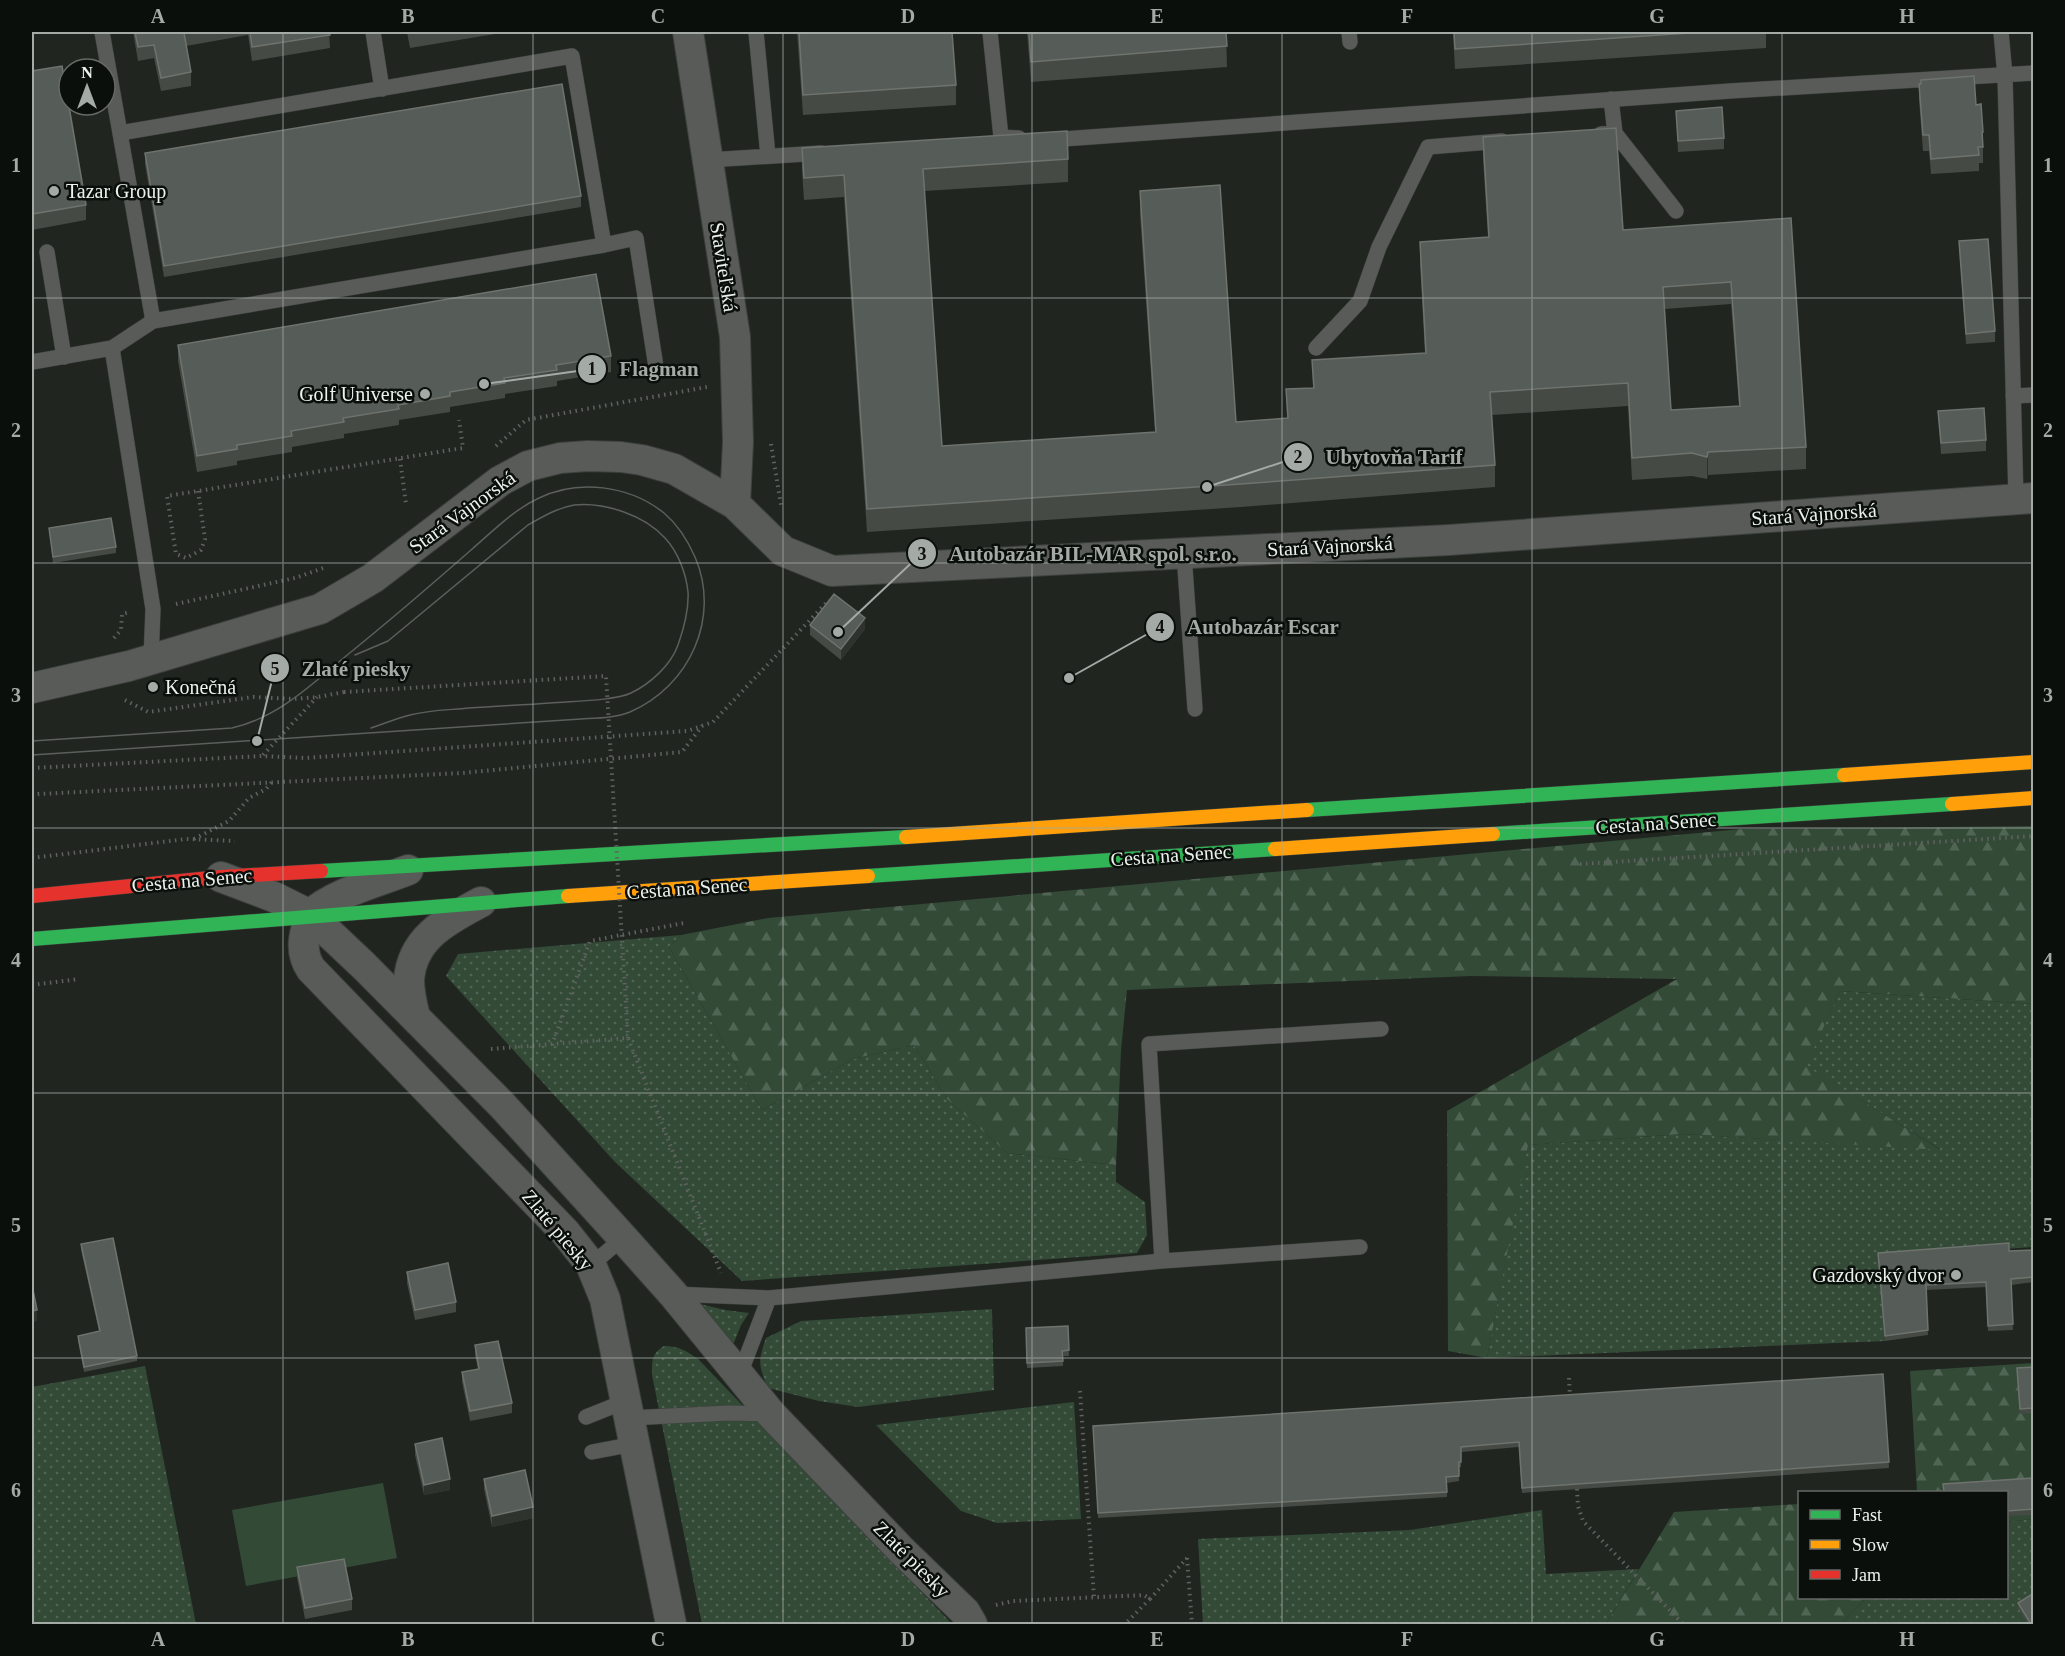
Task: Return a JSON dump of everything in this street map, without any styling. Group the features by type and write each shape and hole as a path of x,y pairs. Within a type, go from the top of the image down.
{"main road":[{"name":"Cesta na Senec","path":"32,896 220,877 871,839 2034,762"},
{"name":"Cesta na Senec","path":"32,939 481,902 2034,798"}],"street":[{"name":"Staviteľská","path":"688,32 735,338 738,442 735,504"},
{"name":"Stará Vajnorská","path":"32,688 152,659 320,609 373,578 500,481 528,466 560,458 588,456 642,460 674,469 735,504 783,551 832,571 1449,540 2025,499"},
{"name":"Cesta na Senec","path":"310,915 339,897 425,864"},
{"name":"Zlaté piesky","path":"220,877 274,897 310,915 364,966 503,1106 674,1294 771,1414 968,1618"},
{"path":"415,1017 409,980 411,967 419,949 430,933 481,902"},
{"name":"Zlaté piesky","path":"310,915 303,949 311,969 565,1232 591,1265 605,1299 671,1624"}],"lane":[{"path":"102,32 153,321"},
{"path":"373,32 382,89"},
{"path":"756,32 768,156"},
{"path":"990,32 1001,137 1057,140 1611,99 2034,74"},
{"path":"2001,32 2005,76 2013,396 2025,499"},
{"path":"120,133 572,56 604,244"},
{"path":"1611,99 1615,132 1676,212"},
{"path":"1592,134 1615,132"},
{"path":"1316,348 1360,301 1379,247 1428,147 1522,140"},
{"path":"708,160 837,152"},
{"path":"32,362 112,348 153,321 636,238 656,367"},
{"path":"46,252 64,357"},
{"path":"112,348 153,609 152,659"},
{"path":"2013,396 2034,395"},
{"path":"1184,554 1195,709"},
{"path":"1162,1261 1149,1044 1381,1029"},
{"path":"591,1265 623,1238"},
{"path":"674,1294 769,1298 1162,1261 1360,1247"},
{"path":"740,1374 769,1298"},
{"path":"586,1418 630,1421 729,1413 771,1414"},
{"path":"592,1452 630,1421"}],"path":[{"path":"491,450 526,420 736,382"},
{"path":"198,491 205,539 201,550 186,558 176,554 167,496 463,448 459,420"},
{"path":"770,439 781,510"},
{"path":"400,459 406,504"},
{"path":"108,644 121,630 123,614 295,578 327,567"},
{"path":"32,768 262,756 305,758 687,731 713,722 833,597"},
{"path":"115,702 127,700 148,712 253,697 318,697 344,692 606,676 628,1038 721,1274"},
{"path":"262,756 318,697"},
{"path":"32,796 462,773 682,752 702,725"},
{"path":"193,839 229,821 249,798 266,789 273,782"},
{"path":"552,1045 590,942"},
{"path":"32,984 79,979"},
{"path":"491,1049 628,1038"},
{"path":"1569,1378 1570,1401"},
{"path":"1080,1391 1094,1598"},
{"path":"1577,1489 1578,1506 1583,1521 1683,1624"},
{"path":"1125,1624 1187,1558 1192,1624"},
{"path":"968,1618 1013,1601 1144,1595 1150,1599"}],"green space":[{"path":"2033,826 2033,1004 1840,991 1806,1066 1941,1150 1683,1134 1528,1145 1487,1358 1448,1351 1447,1111 1677,979 1471,976 1127,990 1121,1050 1116,1165 1007,1153 947,1099 914,1045 853,1059 762,1110 669,947 681,935 768,918 1742,829"},
{"path":"681,935 669,947 762,1110 853,1059 914,1045 947,1099 1007,1153 1116,1165 1116,1182 1145,1202 1147,1235 1137,1253 742,1281 615,1162 446,976 458,954"},
{"path":"1840,991 2033,1004 2033,1247 1878,1258 1885,1341 1487,1358 1527,1145 1683,1134 1940,1149 1805,1066"},
{"path":"700,1304 749,1313 733,1345"},
{"path":"992,1309 994,1390 858,1407 819,1401 768,1388 762,1374 760,1358 766,1338 801,1321"},
{"path":"664,1346 683,1350 699,1360 952,1624 702,1624 652,1375 653,1358"},
{"path":"2033,1363 2033,1519 2008,1522 2008,1491 1917,1491 1910,1371"},
{"path":"145,1366 196,1624 32,1624 32,1387"},
{"path":"1074,1402 1081,1519 997,1523 961,1511 876,1425"},
{"path":"383,1483 397,1558 246,1586 232,1510"},
{"path":"1798,1504 1798,1599 1865,1599 1841,1624 1606,1624 1674,1512"},
{"path":"1542,1510 1546,1574 1639,1569 1606,1624 1203,1624 1198,1539 1410,1530"},
{"path":"2033,1519 2033,1624 1841,1624 1865,1599 2008,1599 2008,1522"}],"building":[{"path":"135,32 193,32 184,33 191,72 161,78 154,45 138,47"},
{"path":"250,32 329,32 330,35 252,47"},
{"path":"799,32 952,32 956,85 803,95"},
{"path":"1029,32 1226,32 1227,46 1031,62"},
{"path":"1454,32 1704,32 1455,49"},
{"path":"57,67 57,117 71,117 86,205 32,214 32,71"},
{"path":"1974,76 1976,105 1981,104 1983,132 1983,147 1978,147 1979,155 1931,159 1929,135 1923,135 1919,84 1921,80"},
{"path":"562,84 581,196 164,266 145,153"},
{"path":"1722,107 1724,138 1678,141 1676,111"},
{"path":"1616,128 1623,230 1791,218 1806,447 1708,452 1707,457 1692,453 1632,458 1628,383 1490,392 1495,465 867,509 844,175 804,178 802,148 1067,131 1068,159 923,169 942,446 1156,432 1140,191 1220,185 1236,422 1288,418 1286,389 1314,388 1312,360 1426,353 1420,242 1489,237 1483,137","holes":["1731,282 1740,406 1671,410 1663,287"]},
{"path":"1988,239 1995,331 1966,334 1959,241"},
{"path":"596,274 611,356 556,365 557,370 504,378 505,383 450,392 450,396 398,405 399,409 343,418 344,422 291,431 292,436 237,445 237,449 197,456 178,345"},
{"path":"1984,408 1986,440 1941,443 1938,411"},
{"path":"111,518 116,547 53,557 49,528"},
{"path":"834,594 865,618 841,649 810,625"},
{"path":"113,1238 137,1356 84,1367 78,1336 100,1331 81,1244"},
{"path":"2009,1243 2009,1251 2034,1250 2034,1277 2011,1279 2013,1324 1988,1326 1986,1282 1926,1285 1928,1330 1885,1336 1878,1253"},
{"path":"448,1263 456,1302 415,1310 407,1272"},
{"path":"32,1285 37,1310 32,1311"},
{"path":"1068,1326 1069,1350 1062,1351 1063,1361 1027,1363 1026,1328"},
{"path":"498,1341 512,1403 470,1411 462,1372 479,1369 475,1345"},
{"path":"2034,1367 2034,1408 2020,1409 2017,1368"},
{"path":"1883,1374 1889,1462 1522,1488 1519,1442 1461,1447 1459,1476 1446,1477 1447,1492 1098,1513 1093,1426"},
{"path":"442,1438 450,1479 424,1485 415,1444"},
{"path":"525,1470 533,1507 492,1516 484,1479"},
{"path":"2033,1478 2034,1509 2008,1511 2008,1491 1944,1491 1943,1484"},
{"path":"344,1559 352,1599 305,1608 297,1567"},
{"path":"2034,1593 2034,1624 2031,1624 2018,1603"}],"tram line":[{"path":"32,741 232,728 264,717 293,699 320,678 512,515 539,498 570,488 603,488 619,491 635,496 664,513 682,533 689,545 702,580 704,603 702,626 695,647 684,667 669,685 651,700 624,714 600,718 32,755"},
{"path":"355,655 388,641 528,525 568,506 586,505 611,508 646,523 670,544 681,563 685,578 688,592 687,612 675,652 659,673 631,693 614,698 424,712 371,728"}],"traffic: fast":[{"path":"1307,810 1844,775"},
{"path":"1493,834 1952,804"},
{"path":"321,871 906,837"},
{"path":"868,876 1275,849"},
{"path":"32,939 568,896"}],"traffic: slow":[{"path":"1844,775 2034,762"},
{"path":"1952,804 2034,798"},
{"path":"906,837 1307,810"},
{"path":"1275,849 1493,834"},
{"path":"568,896 868,876"}],"traffic: jam":[{"path":"32,896 220,877 321,871"}],"place":[{"name":"Tazar Group","path":"54,191"},
{"name":"Flagman","path":"484,384"},
{"name":"Golf Universe","path":"425,394"},
{"name":"Ubytovňa Tarif","path":"1207,487"},
{"name":"Autobazár BIL-MAR spol. s.r.o.","path":"838,632"},
{"name":"Autobazár Escar","path":"1069,678"},
{"name":"Konečná","path":"153,687"},
{"name":"Zlaté piesky","path":"257,741"},
{"name":"Gazdovský dvor","path":"1956,1275"}]}
